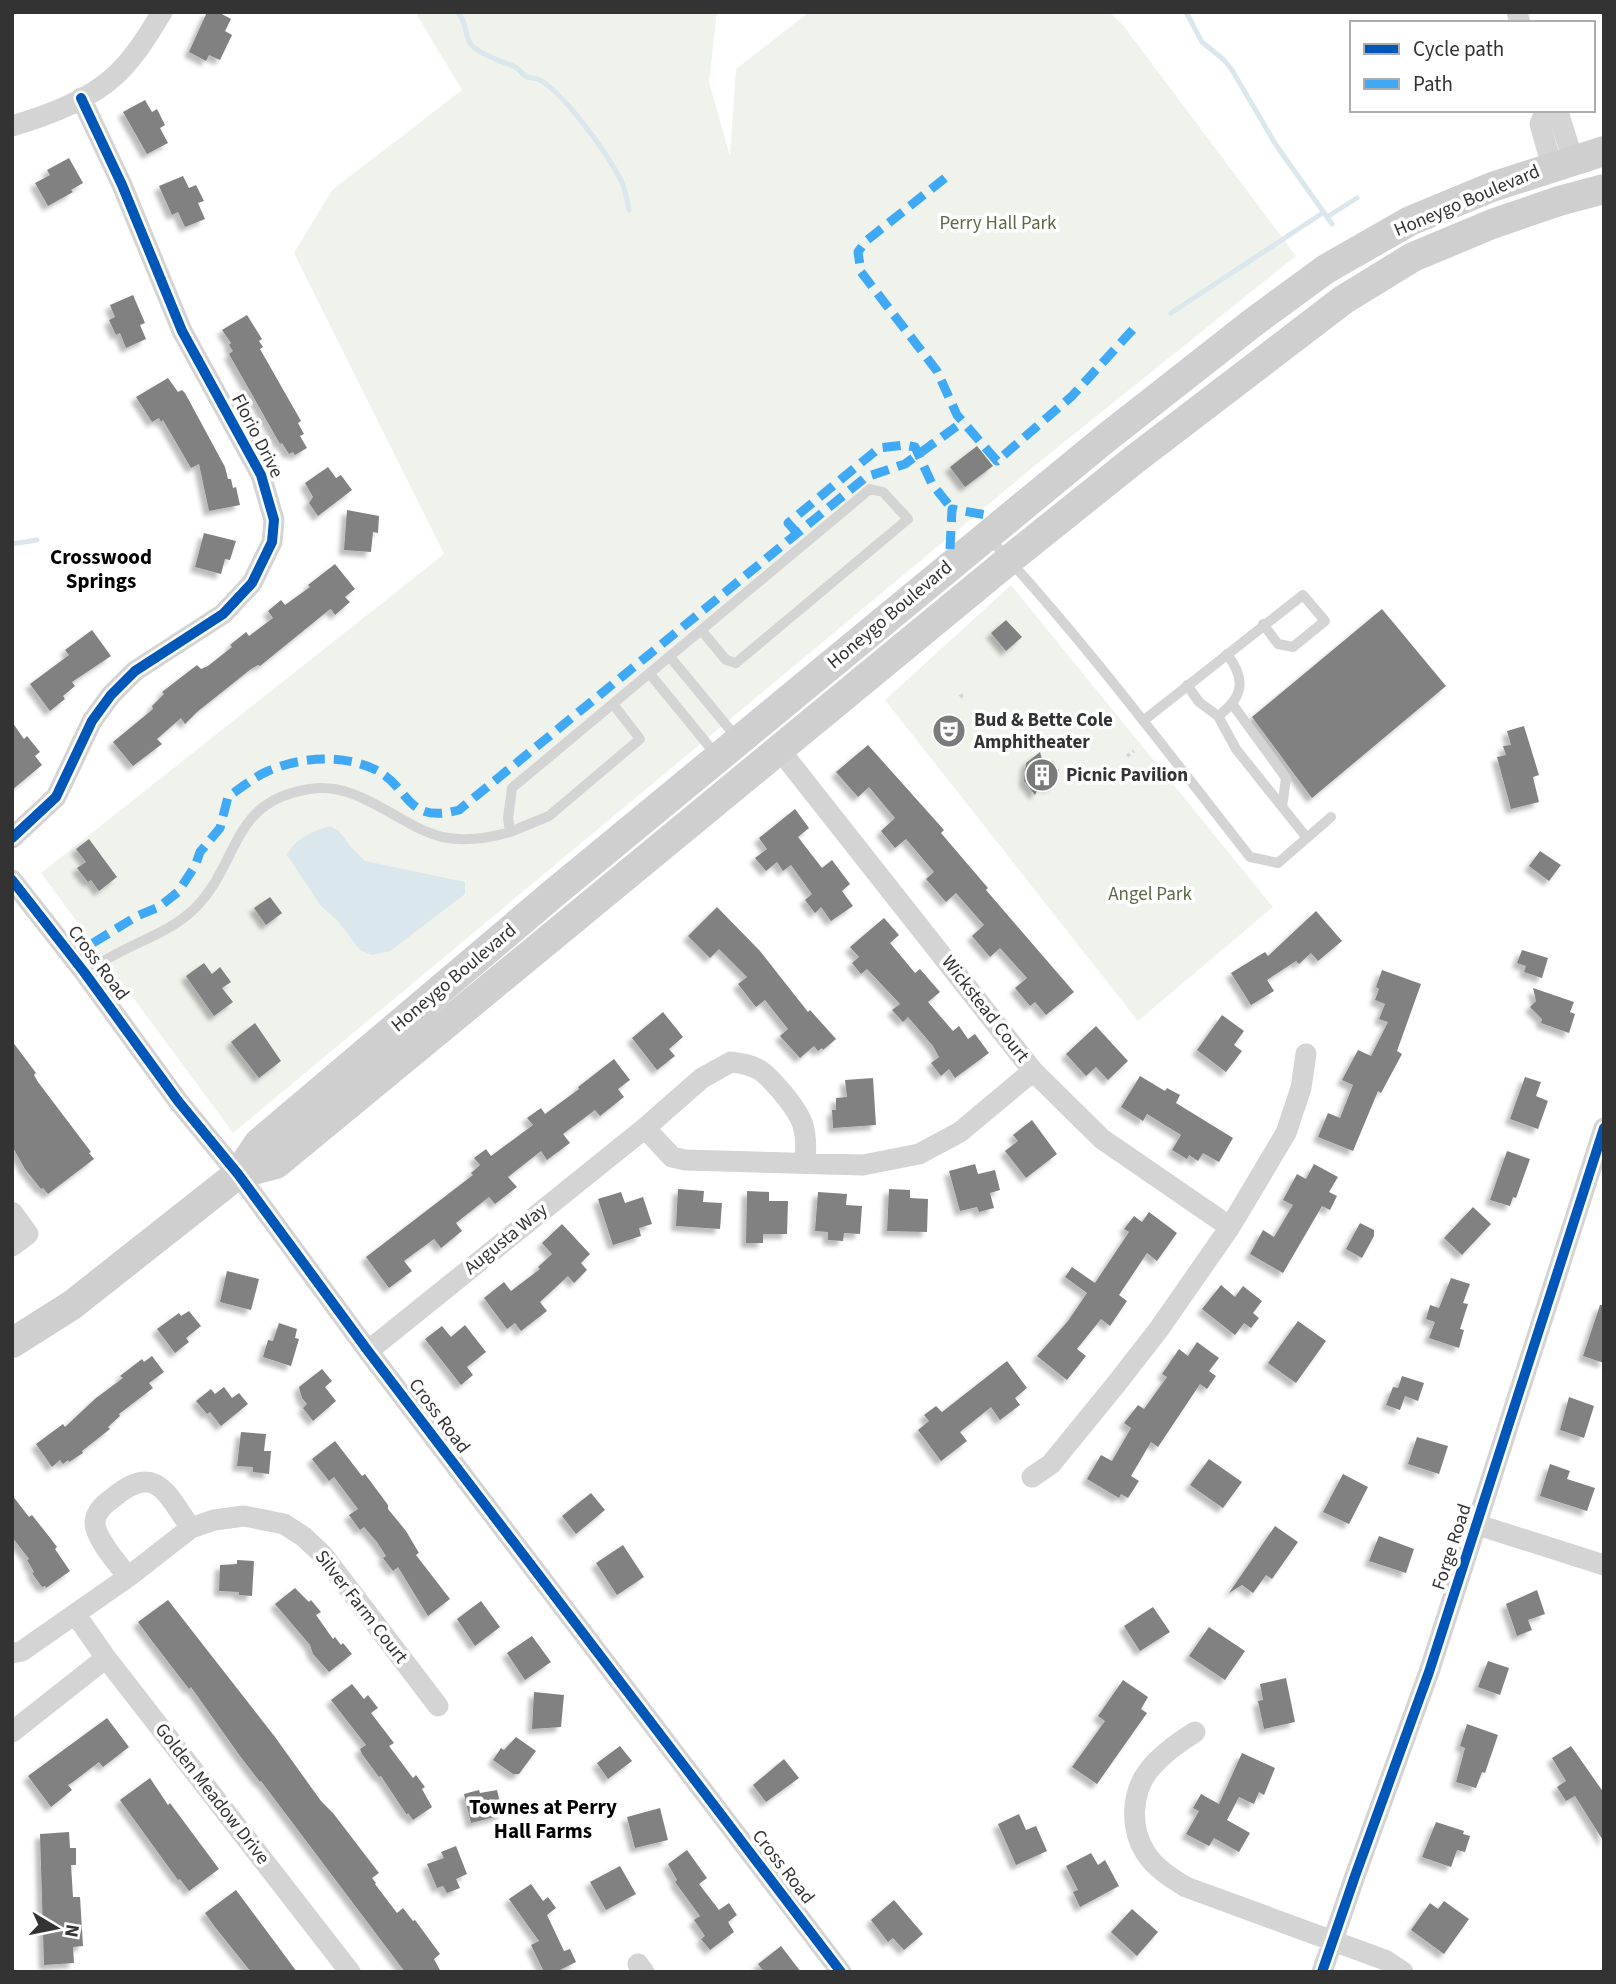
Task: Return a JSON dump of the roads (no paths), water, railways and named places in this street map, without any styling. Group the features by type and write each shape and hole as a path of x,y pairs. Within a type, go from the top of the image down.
{"main road":[{"name":"Honeygo Boulevard","path":"12,1343 82,1297 239,1174 259,1143 554,894 1106,438 1255,321 1326,269 1410,221 1492,187 1604,151"},
{"name":"Honeygo Boulevard","path":"239,1174 276,1164 1009,560 1135,459 1343,300 1413,257 1492,224 1604,189"}],"street":[{"path":"12,126 41,117 81,99 116,74 141,46 162,12"},
{"name":"Florio Drive","path":"12,838 56,797 92,721 111,695 135,671 223,614 252,583 272,542 274,520 261,475 182,331 122,186 81,99"},
{"path":"1550,112 1560,118 1563,163"},
{"name":"Wickstead Court","path":"779,749 1033,1071 1102,1139 1230,1227"},
{"name":"Cross Road","path":"12,880 187,1112 239,1174 368,1351 841,1972"},
{"path":"1032,1477 1051,1464 1117,1383 1159,1329 1230,1227 1286,1133 1301,1088 1306,1054"},
{"name":"Augusta Way","path":"368,1351 645,1128 714,1069 731,1062 762,1069 798,1111 807,1140 805,1162"},
{"path":"645,1128 672,1157 685,1160 863,1165 919,1154 960,1132 1033,1071"},
{"name":"Forge Road","path":"1322,1972 1422,1692 1478,1525 1604,1128"},
{"path":"12,1212 28,1234 12,1245"},
{"path":"128,1577 98,1536 95,1522 101,1508 128,1485 141,1481 155,1483 191,1528"},
{"name":"Silver Farm Court","path":"12,1653 22,1651 76,1615 191,1528 214,1520 244,1516 284,1524 304,1537 337,1571 438,1706"},
{"path":"1478,1525 1604,1565"},
{"name":"Golden Meadow Drive","path":"76,1615 106,1658 350,1972"},
{"path":"12,1732 106,1658"},
{"path":"1195,1732 1149,1769 1139,1787 1135,1805 1136,1825 1145,1852 1166,1875 1186,1887 1332,1939 1385,1960 1403,1972"}],"lane":[{"path":"510,832 508,818 512,788 870,489 883,492 908,519 736,663 726,660 702,631"},
{"path":"987,536 1143,721 1250,857 1278,863 1331,817"},
{"path":"1143,721 1263,624 1303,595 1325,621 1293,647 1278,644 1263,624"},
{"path":"1218,716 1233,705 1240,687 1239,670 1227,654"},
{"path":"670,657 729,749"},
{"path":"650,674 729,749"},
{"path":"1187,685 1199,702 1218,716 1236,749 1307,838"},
{"path":"84,972 169,929 195,907 223,869 239,833 262,807 279,796 312,788 352,793 443,837 488,838 549,816 640,738 613,705"},
{"path":"1233,705 1286,778 1282,807"}],"waterway":[{"path":"457,12 461,16 469,41 476,49 549,86 573,111 616,172 629,210"},
{"path":"1186,12 1202,42 1232,70 1276,145 1332,224"},
{"path":"1327,217 1357,198"},
{"path":"1171,313 1324,212"},
{"path":"12,544 37,540"}],"place":[{"name":"Bud & Bette Cole Amphitheater","path":"949,731"},
{"name":"Picnic Pavilion","path":"1042,775"}],"district":[{"name":"Crosswood Springs","path":"101,569"},
{"name":"Townes at Perry Hall Farms","path":"543,1819"}],"park label":[{"name":"Perry Hall Park","path":"998,223"},
{"name":"Angel Park","path":"1150,894"}]}
